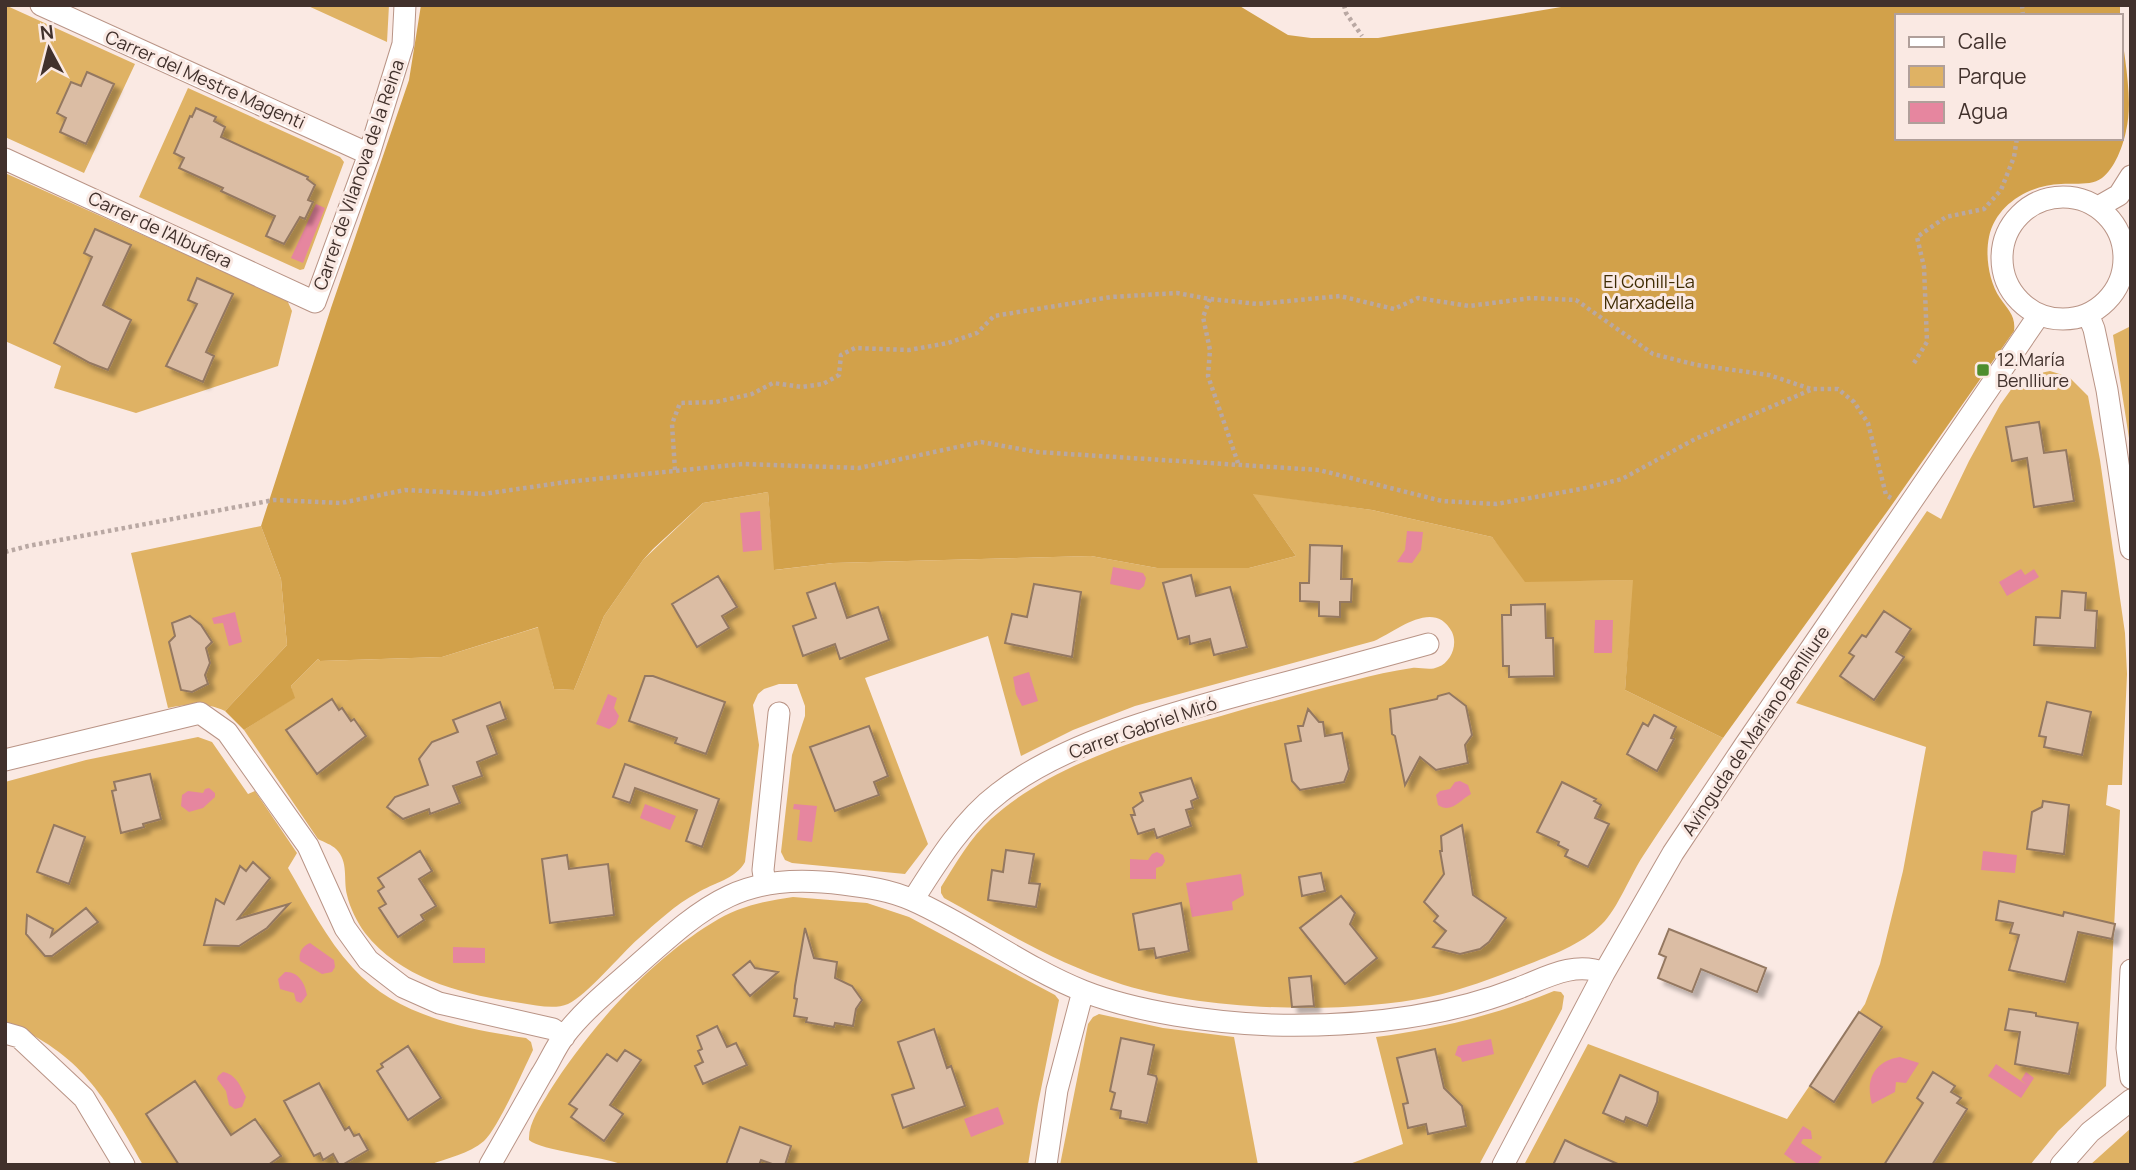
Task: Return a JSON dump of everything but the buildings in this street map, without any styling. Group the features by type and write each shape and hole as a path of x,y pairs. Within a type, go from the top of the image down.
{"street":[{"name":"Carrer del Mestre Magenti","path":"41,5 369,154"},
{"name":"Carrer de Vilanova de la Reina","path":"315,302 369,154 403,44 405,5"},
{"name":"Carrer de l'Albufera","path":"5,159 315,302"},
{"path":"2098,206 2119,195 2131,176"},
{"path":"2058,197 2079,198 2098,206 2125,231 2127,268 2118,287 2105,303 2088,314 2072,319 2039,315 2022,304 2009,288 2002,269 2002,248 2008,229 2021,213 2038,201 2058,197"},
{"path":"2088,314 2094,329 2106,390 2131,549"},
{"name":"Avinguda de Mariano Benlliure","path":"1503,1165 1605,973 1681,842 2039,315"},
{"name":"Carrer Gabriel Miró","path":"913,900 969,818 999,792 1040,766 1101,739 1180,711 1428,644"},
{"path":"5,760 200,713 227,732 308,846 345,928 368,960 403,987 439,1003 553,1029 564,1037"},
{"path":"765,883 763,870 779,713"},
{"path":"490,1165 564,1037 589,1008 709,904 765,883 833,883 887,890 913,900 1083,991 1144,1009 1215,1020 1269,1025 1322,1025 1424,1015 1474,1005 1565,970 1590,967 1605,973"},
{"path":"2131,970 2127,1048 2131,1078"},
{"path":"1046,1165 1057,1090 1083,991"},
{"path":"5,1033 19,1037 84,1098 124,1165"},
{"path":"2061,1165 2090,1132 2131,1100"}],"path":[{"path":"1343,5 1362,36"},
{"path":"1914,363 1927,342 1924,267 1917,237 1946,217 1984,209 2001,190 2014,157 2017,140"},
{"path":"675,471 672,424 680,403 716,402 752,394 773,383 802,387 823,384 839,375 841,355 855,348 909,350 948,343 977,332 994,316 1111,297 1177,293 1258,304 1340,296 1394,309 1418,298 1469,306 1531,298 1576,300 1653,355 1769,376 1813,389 1838,389 1854,402 1868,423 1886,495 1907,508"},
{"path":"1210,299 1203,317 1210,350 1208,376 1238,463"},
{"path":"5,552 274,500 341,503 405,490 484,494 743,464 859,468 981,442 1037,452 1319,470 1442,500 1496,504 1622,479 1695,439 1813,389"}],"green space":[{"path":"5,5 135,64 84,173 5,137"},
{"path":"306,5 389,5 387,42"},
{"name":"El Conill-La Marxadella","path":"421,5 1238,5 1288,35 1311,38 1378,38 1573,5 2120,5 2120,14 1895,14 1895,140 2122,140 2122,37 2129,105 2125,137 2118,156 2102,178 2088,183 2038,188 2016,198 1999,215 1989,237 1989,269 1996,292 2013,317 2014,331 1723,738 1625,690 1633,580 1525,582 1492,537 1372,510 1253,494 1296,556 1249,568 1157,568 1091,556 833,563 774,570 768,492 703,503 643,560 604,616 574,690 554,689 538,627 442,657 318,659 291,686 295,698 244,730 225,711 287,645 281,579 261,526 331,308 409,80"},
{"path":"188,88 340,157 344,162 304,269 300,270 139,197"},
{"path":"5,173 287,300 292,311 278,366 136,413 54,388 61,366 5,341"},
{"path":"2131,326 2131,451 2113,335"},
{"path":"2050,371 2069,377 2088,396 2125,633 2127,674 2122,785 2108,785 2106,805 2120,810 2106,1086 2058,1131 2030,1165 1524,1165 1588,1044 1787,1119 1865,1004 1880,964 1903,871 1926,747 1796,703 1927,511 1941,519 1969,461 2000,405 2015,384 2026,376"},
{"path":"768,492 775,570 833,563 1091,556 1157,568 1249,568 1296,556 1252,493 1372,510 1492,537 1527,581 1634,580 1625,690 1723,738 1643,856 1608,918 1585,938 1566,949 1465,987 1394,1003 1314,1008 1187,999 1149,992 1070,965 944,898 941,887 983,826 1015,800 1070,768 1130,743 1271,702 1383,673 1412,668 1435,668 1443,665 1452,652 1452,632 1444,622 1425,617 1374,641 1135,706 1073,730 1021,756 988,636 865,678 928,844 905,874 792,863 785,860 781,852 792,755 805,716 805,706 797,684 779,684 764,689 758,694 753,705 759,745 745,862 730,877 703,889 666,914 576,999 563,1006 551,1007 500,1000 436,983 397,963 365,933 357,920 348,900 340,854 332,846 318,839 244,730 294,698 291,686 318,659 442,657 539,627 554,689 574,690 604,616 643,560 703,503"},
{"path":"261,526 281,579 287,645 225,711 197,705 168,708 131,553"},
{"path":"198,737 212,742 248,794 255,791 297,853 288,868 318,920 343,957 370,984 390,998 433,1018 526,1038 531,1042 533,1050 496,1124 484,1141 465,1152 429,1165 143,1165 103,1098 72,1063 54,1048 5,1022 5,782 86,760"},
{"path":"793,897 867,903 909,917 1055,995 1059,1000 1028,1165 623,1165 546,1147 529,1140 536,1115 565,1068 601,1021 643,977 688,939 721,917 772,900"},
{"path":"1554,991 1561,992 1564,996 1562,1009 1479,1165 1347,1165 1403,1144 1376,1037 1466,1020"},
{"path":"1099,1014 1163,1028 1234,1037 1258,1165 1060,1165 1088,1024"},
{"path":"2131,1128 2131,1165 2090,1165"}],"water":[{"path":"316,204 325,208 303,263 291,258"},
{"path":"760,511 762,550 743,552 740,513"},
{"path":"1407,531 1423,532 1421,550 1412,563 1397,562 1405,550"},
{"path":"1113,567 1143,573 1146,578 1144,586 1139,590 1110,584"},
{"path":"2021,569 2025,575 2034,569 2039,577 2007,596 1999,582"},
{"path":"235,612 242,642 229,646 223,623 214,624 212,618"},
{"path":"1595,620 1613,620 1612,653 1594,653"},
{"path":"1029,672 1038,701 1022,706 1016,694 1013,677"},
{"path":"608,694 617,698 614,708 619,716 616,724 609,729 596,724"},
{"path":"1460,781 1468,785 1471,794 1451,807 1438,805 1436,795"},
{"path":"209,788 215,793 215,797 203,808 189,812 181,806 182,795 188,791 203,793"},
{"path":"645,804 676,816 670,830 640,818"},
{"path":"794,804 817,806 812,842 797,840 800,810 793,809"},
{"path":"1983,851 2017,855 2015,873 1981,870"},
{"path":"1157,852 1163,855 1165,861 1162,866 1156,868 1156,879 1130,879 1130,859 1148,860"},
{"path":"1241,874 1244,895 1232,902 1233,910 1192,917 1186,883"},
{"path":"310,943 334,960 335,967 332,972 322,974 300,961 302,950"},
{"path":"453,947 485,948 485,963 453,963"},
{"path":"285,972 294,973 303,982 307,995 301,1003 296,1001 294,993 280,989 278,979"},
{"path":"1491,1039 1494,1054 1462,1062 1461,1058 1455,1055 1458,1046"},
{"path":"1900,1057 1919,1063 1906,1083 1896,1082 1895,1092 1872,1104 1870,1087 1874,1073 1884,1063"},
{"path":"1996,1064 2027,1085 2021,1080 2026,1072 2034,1078 2021,1098 1988,1076"},
{"path":"223,1072 235,1078 242,1089 246,1097 242,1107 235,1109 229,1105 226,1091 217,1079"},
{"path":"998,1107 1004,1124 971,1137 964,1119"},
{"path":"1803,1126 1811,1131 1812,1139 1803,1139 1801,1143 1822,1157 1817,1165 1799,1165 1784,1154"}],"place":[{"name":"12.María Benlliure","path":"1983,370"}]}
